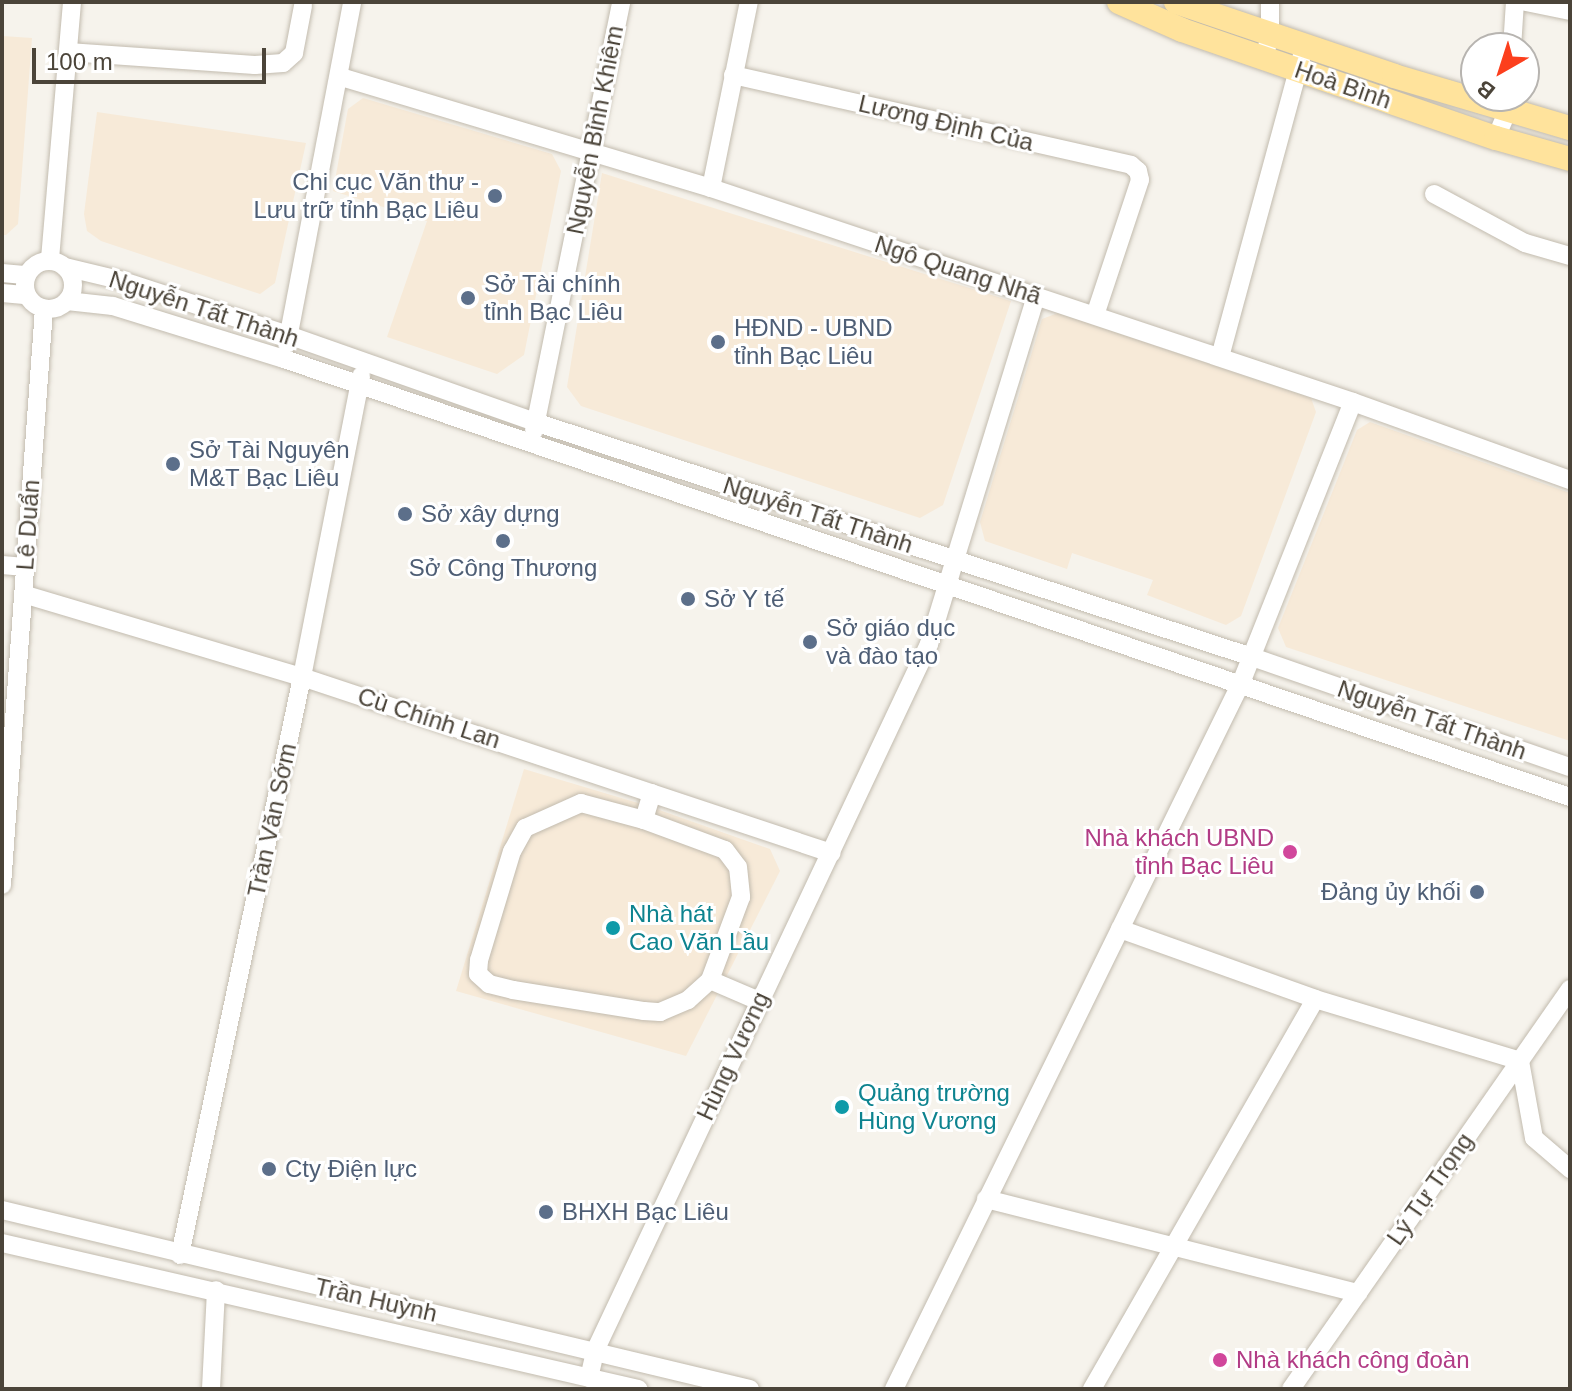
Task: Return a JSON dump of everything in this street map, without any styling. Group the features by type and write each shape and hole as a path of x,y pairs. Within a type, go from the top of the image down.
{"main road":[{"name":"Hoà Bình","path":"1119,2 1182,13 1496,138 1570,159"},
{"name":"Hoà Bình","path":"1301,58 1460,93"},
{"name":"Hoà Bình","path":"1530,112 1570,128"}],"street":[{"path":"27,295 27,275 31,267 57,263 72,2"},
{"path":"284,359 341,77 352,2"},
{"name":"Nguyễn Bỉnh Khiêm","path":"531,445 621,2"},
{"path":"711,188 749,2"},
{"path":"1267,46 1270,2"},
{"path":"1513,32 1515,2"},
{"path":"1526,2 1570,11"},
{"path":"68,52 255,65 283,63 294,53 303,6"},
{"path":"1220,357 1301,58"},
{"name":"Lương Định Của","path":"733,75 1131,165 1138,171 1138,189 1095,315"},
{"name":"Ngô Quang Nhã","path":"341,77 711,188 1353,402 1570,480"},
{"path":"1496,138 1505,112"},
{"path":"1434,194 1525,243 1570,256"},
{"name":"Nguyễn Tất Thành","path":"44,309 57,309 72,295 73,277 57,263"},
{"name":"Nguyễn Tất Thành","path":"57,263 123,281 288,335 535,422 1252,657 1463,733 1570,767"},
{"path":"2,273 27,275"},
{"path":"2,293 27,295 44,309"},
{"name":"Hùng Vương","path":"589,1378 595,1351 929,644 1036,296"},
{"name":"Nguyễn Tất Thành","path":"67,301 113,306 284,359 1570,797"},
{"name":"Lê Duẩn","path":"2,885 44,309"},
{"name":"Trần Văn Sớm","path":"180,1255 366,362"},
{"path":"894,1389 1241,683 1353,402"},
{"path":"746,518 754,494"},
{"path":"2,565 25,567"},
{"name":"Cù Chính Lan","path":"23,594 302,677 831,853"},
{"path":"1100,637 1108,612"},
{"path":"1455,756 1463,733"},
{"path":"644,820 652,793"},
{"path":"581,803 644,820 725,850 738,867 741,897 710,980 688,1000 660,1012 513,990 489,984 478,974 479,960 512,851 525,828 581,803"},
{"path":"1120,929 1315,999 1520,1061 1534,1138 1570,1169"},
{"path":"710,980 759,1001"},
{"name":"Lý Tự Trọng","path":"1291,1389 1570,989"},
{"path":"1092,1389 1315,999"},
{"path":"986,1199 1358,1293"},
{"name":"Trần Huỳnh","path":"2,1210 750,1389"},
{"name":"Trần Huỳnh","path":"2,1243 638,1389"},
{"path":"211,1389 216,1290"}],"shaded area":[{"path":"2,36 32,38 18,224 6,235 2,235"},
{"path":"363,98 552,154 561,171 524,355 497,374 387,337 427,221 333,191 348,109"},
{"path":"97,112 306,143 275,283 260,294 101,241 87,231 84,214"},
{"path":"602,173 1011,301 943,505 920,518 581,406 567,387"},
{"path":"1058,313 1311,398 1316,412 1241,616 1226,625 1147,595 1153,580 1072,553 1067,569 985,541 980,522 1042,319"},
{"path":"1370,422 1570,493 1570,741 1286,647 1278,628 1357,430"},
{"name":"Nhà hát Cao Văn Lầu","path":"524,769 648,806 770,849 780,871 686,1056 456,991"}],"place":[{"name":"Chi cục Văn thư - Lưu trữ tỉnh Bạc Liêu","path":"495,196"},
{"name":"Sở Tài chính tỉnh Bạc Liêu","path":"468,298"},
{"name":"HĐND - UBND tỉnh Bạc Liêu","path":"718,342"},
{"name":"Sở Tài Nguyên M&T Bạc Liêu","path":"173,464"},
{"name":"Sở xây dựng","path":"405,514"},
{"name":"Sở Công Thương","path":"503,541"},
{"name":"Sở Y tế","path":"688,599"},
{"name":"Sở giáo dục và đào tạo","path":"810,642"},
{"name":"Nhà khách UBND tỉnh Bạc Liêu","path":"1290,852"},
{"name":"Đảng ủy khối","path":"1477,892"},
{"name":"Nhà hát Cao Văn Lầu","path":"613,928"},
{"name":"Quảng trường Hùng Vương","path":"842,1107"},
{"name":"Cty Điện lực","path":"269,1169"},
{"name":"BHXH Bạc Liêu","path":"546,1212"},
{"name":"Nhà khách công đoàn","path":"1220,1360"}]}
